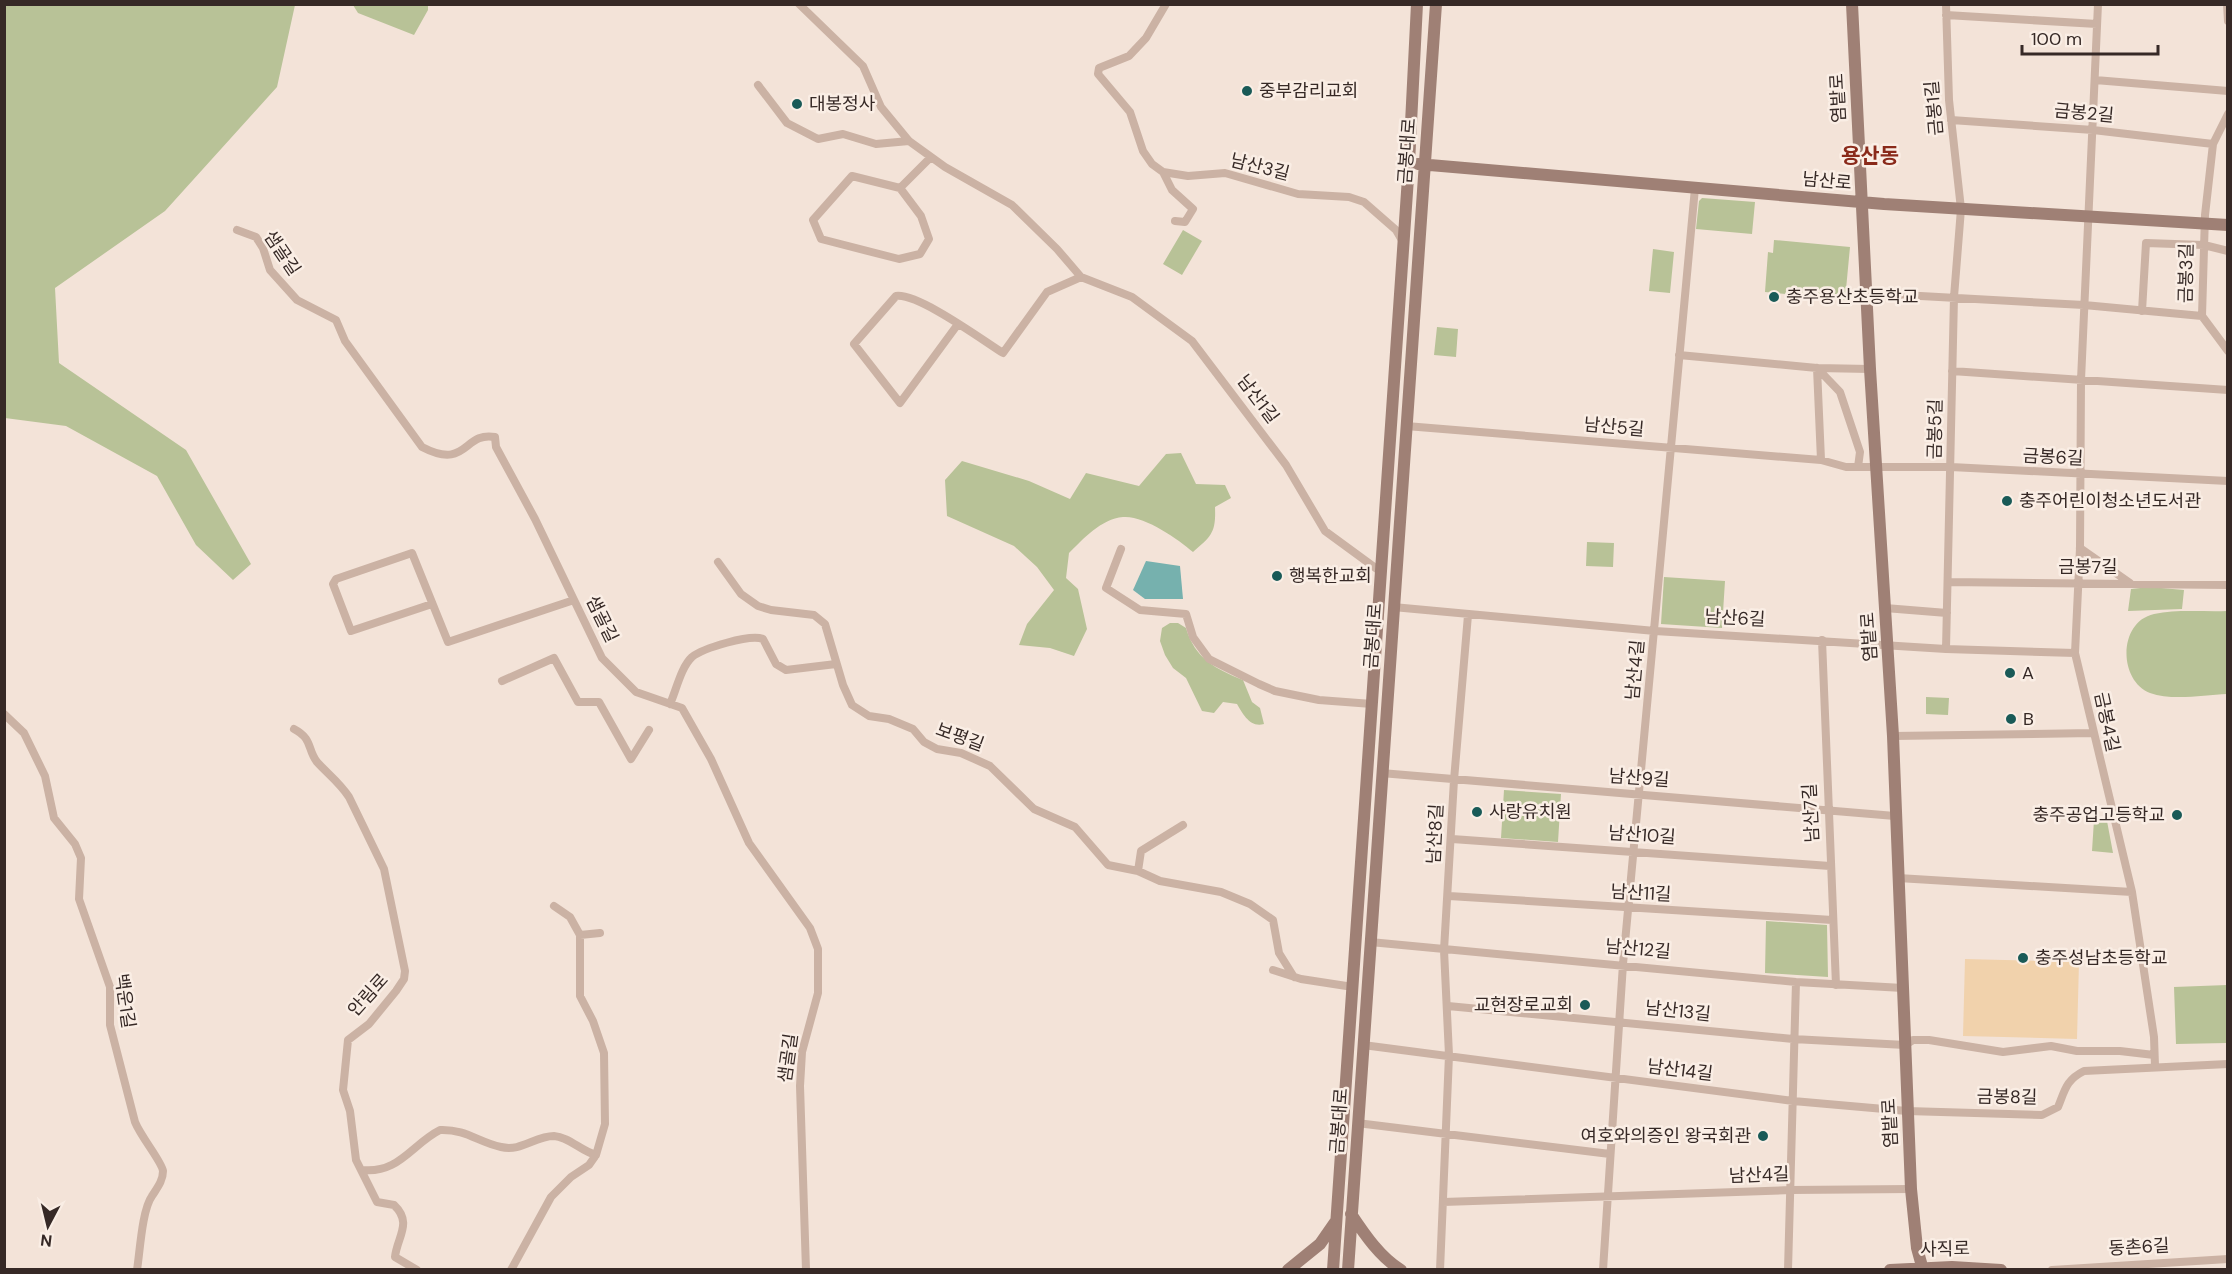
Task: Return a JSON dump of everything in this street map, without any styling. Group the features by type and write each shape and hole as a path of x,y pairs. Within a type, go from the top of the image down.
{"street":[{"name":"남산1길","path":"799,4 863,66 881,107 909,141 931,157 1012,205 1057,249 1081,277 1132,297 1192,341 1286,465 1325,531 1381,572"},
{"path":"1166,4 1138,48 1129,56 1099,68 1098,74 1130,112 1143,152 1152,164 1163,172 1173,190 1193,209 1185,222 1175,221"},
{"name":"금봉대로","path":"1333,1269 1404,242 1417,4"},
{"name":"금봉대로","path":"1348,1269 1392,607 1436,4"},
{"name":"염밭로","path":"1852,4 1870,369 1893,736 1911,1190 1917,1248 1923,1268"},
{"name":"금봉1길","path":"1946,4 1952,120 1961,209"},
{"name":"금봉4길","path":"2098,4 2081,380 2080,548 2075,653 2132,892 2155,1066"},
{"path":"2227,4 2228,21"},
{"path":"1946,15 2097,24"},
{"name":"금봉2길","path":"2095,80 2228,91"},
{"path":"758,85 787,123 818,139 843,134 876,144 909,141"},
{"path":"2204,224 2213,144 2228,114"},
{"name":"금봉2길","path":"1952,120 2093,130 2213,144"},
{"path":"900,188 931,157"},
{"name":"남산로","path":"1409,163 1862,202 2228,225"},
{"name":"남산3길","path":"1163,172 1188,176 1225,173 1298,194 1349,197 1364,202 1396,230 1404,242"},
{"path":"852,176 900,188 921,216 929,239 920,254 899,259 821,239 813,220 852,176"},
{"name":"남산4길","path":"1603,1269 1623,964 1695,188"},
{"name":"금봉5길","path":"1946,649 1954,297 1961,209"},
{"name":"금봉3길","path":"2204,224 2202,316 2228,351"},
{"name":"샘골길","path":"237,230 256,237 263,248 270,270 297,300 336,320 345,341 422,447 435,454 458,454 468,448 474,439 485,435 495,437 496,447 602,658 636,692 682,708 711,759 749,843 810,928 818,949 818,993 802,1052 800,1086 806,1269"},
{"path":"2142,310 2146,243 2204,245 2228,251"},
{"path":"957,324 900,403 854,344 896,296 907,295 957,324 1003,353 1047,292 1081,277"},
{"path":"1866,294 2084,305 2202,316"},
{"path":"1678,355 1757,360 1817,368 1870,369"},
{"path":"1817,368 1821,460"},
{"path":"1817,368 1840,392 1860,452 1858,467"},
{"path":"1953,371 2228,390"},
{"name":"남산5길","path":"1406,426 1821,460 1846,468 1876,468"},
{"name":"금봉6길","path":"1876,468 1951,467 2228,481"},
{"path":"2080,548 2130,584"},
{"path":"1121,549 1106,588 1140,610 1186,614 1193,637 1209,659 1275,691 1318,700 1372,704"},
{"path":"432,604 351,631 333,584 336,579 412,553 446,639 452,642 574,600"},
{"name":"보평길","path":"718,562 741,594 758,606 771,610 814,615 825,624 836,664 852,705 868,716 889,719 913,729 924,742 937,749 961,753 990,766 1034,809 1075,827 1108,865 1138,872 1160,881 1221,892 1250,904 1273,920 1279,953 1294,977"},
{"name":"금봉7길","path":"1948,582 2228,585"},
{"name":"남산6길","path":"1392,607 1655,631 1946,649 2075,653"},
{"path":"1885,608 1947,613"},
{"name":"남산8길","path":"1449,1055 1444,950 1449,896 1454,780 1468,615"},
{"path":"670,704 691,658 712,648 737,641 755,637 763,639 776,664 786,670 836,664"},
{"name":"남산7길","path":"1822,640 1836,985"},
{"path":"502,681 554,658 578,702 599,702 631,759 649,730"},
{"name":"백운1길","path":"4,714 24,733 45,776 54,818 75,844 81,858 79,899 110,987 110,1025 135,1122 141,1137 159,1160 163,1170 158,1190 151,1196 147,1207 137,1269"},
{"name":"안림로","path":"294,729 306,737 315,759 342,786 380,861 404,959 404,979 396,991 369,1024 348,1040 343,1090 350,1112 356,1160 373,1198 377,1202 393,1204 403,1218 404,1228 394,1257 417,1269"},
{"path":"1893,736 2093,733"},
{"name":"남산9길","path":"1381,773 1895,816"},
{"path":"1138,872 1141,851 1183,825"},
{"name":"남산10길","path":"1452,839 1830,866"},
{"path":"1898,878 2132,892"},
{"name":"남산11길","path":"1449,896 1832,920"},
{"path":"511,1269 551,1197 571,1177 589,1165 596,1155 605,1124 604,1053 593,1021 580,996 580,935 570,917 554,906"},
{"path":"580,935 600,933"},
{"name":"남산12길","path":"1370,942 1796,982 1903,988"},
{"path":"1273,970 1294,977 1353,987"},
{"path":"1788,1269 1796,982"},
{"name":"남산13길","path":"1448,1006 1793,1039 1905,1045 1913,1040 1929,1040 2003,1052 2051,1046 2077,1051 2120,1051 2154,1055"},
{"name":"남산14길","path":"1363,1045 1793,1101 1907,1111"},
{"path":"1440,1269 1448,1134 1449,1055"},
{"name":"금봉8길","path":"1907,1111 2042,1115 2058,1107 2063,1088 2069,1080 2084,1071 2228,1064"},
{"path":"1357,1124 1610,1154"},
{"path":"362,1170 379,1170 399,1162 440,1130 470,1134 492,1145 512,1149 543,1137 562,1137 576,1147 596,1155"},
{"name":"남산4길","path":"1443,1203 1791,1190 1911,1190"},
{"path":"1351,1214 1364,1234 1391,1264 1401,1269"},
{"path":"1288,1269 1320,1244 1337,1221"},
{"name":"동촌6길","path":"2052,1269 2228,1259"},
{"name":"사직로","path":"1890,1269 2001,1269"}],"green space":[{"path":"4,5 295,5 277,87 165,211 55,288 59,363 186,450 251,564 233,580 196,545 157,476 66,426 5,418"},
{"path":"353,5 428,5 428,10 414,35 358,13"},
{"path":"1702,198 1755,202 1752,234 1696,229 1699,201"},
{"path":"1183,230 1202,241 1182,275 1163,264"},
{"path":"1774,240 1850,247 1845,300 1765,292 1768,252 1773,253"},
{"path":"1653,249 1674,252 1670,293 1649,291"},
{"path":"1437,327 1458,329 1456,357 1434,355"},
{"path":"1181,453 1196,484 1225,485 1231,498 1215,507 1212,533 1205,542 1193,552 1170,535 1141,520 1123,517 1107,522 1086,536 1069,553 1066,578 1078,589 1087,629 1074,656 1050,648 1019,645 1027,624 1054,590 1037,567 1014,546 947,516 945,480 962,461 1029,481 1070,499 1086,473 1139,486 1166,454"},
{"path":"1587,542 1614,543 1613,567 1586,566"},
{"path":"1664,577 1725,581 1722,628 1661,624"},
{"path":"2150,587 2184,590 2182,609 2128,611 2131,589"},
{"path":"2227,611 2227,694 2168,697 2150,693 2132,676 2126,652 2128,639 2142,619 2154,614 2172,612"},
{"path":"1170,623 1178,623 1186,628 1195,648 1208,662 1243,680 1252,702 1260,708 1264,724 1251,722 1244,716 1237,704 1223,702 1214,713 1202,711 1186,678 1173,668 1165,655 1160,641 1162,628"},
{"path":"1926,697 1949,698 1948,715 1926,714"},
{"path":"1504,790 1561,794 1558,842 1501,838"},
{"path":"2094,820 2107,821 2113,853 2092,851"},
{"path":"1766,921 1827,925 1828,977 1765,973"},
{"path":"2227,985 2227,1043 2176,1044 2174,987"}],"sand":[{"path":"1965,959 2079,962 2077,1039 1963,1036"}],"water":[{"path":"1146,561 1180,566 1183,599 1145,599 1133,590"}],"place":[{"name":"중부감리교회","path":"1247,91"},
{"name":"대봉정사","path":"797,104"},
{"name":"충주용산초등학교","path":"1774,297"},
{"name":"충주어린이청소년도서관","path":"2007,501"},
{"name":"행복한교회","path":"1277,576"},
{"name":"A","path":"2010,673"},
{"name":"B","path":"2011,719"},
{"name":"사랑유치원","path":"1477,812"},
{"name":"충주공업고등학교","path":"2177,815"},
{"name":"충주성남초등학교","path":"2023,958"},
{"name":"교현장로교회","path":"1585,1005"},
{"name":"여호와의증인 왕국회관","path":"1763,1136"}],"district":[{"name":"용산동","path":"1870,156"}]}
